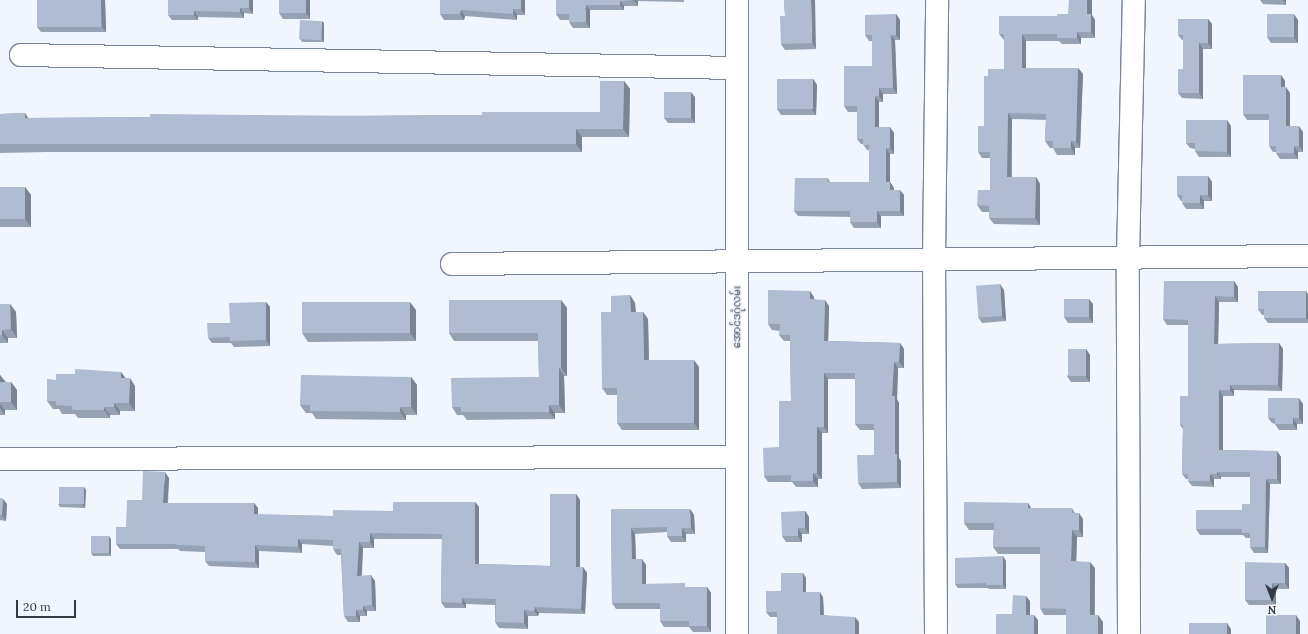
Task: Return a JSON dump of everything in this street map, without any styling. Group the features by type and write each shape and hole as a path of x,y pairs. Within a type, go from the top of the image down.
{"street":[{"name":"အောင်ဒဂုံလမ်း","path":"737,0 737,634"},
{"path":"936,634 934,259 937,0"},
{"path":"1129,634 1128,257 1134,0"},
{"path":"21,55 737,68"},
{"path":"452,264 737,260 1308,256"},
{"path":"0,459 737,457"}],"building":[{"path":"37,0 101,0 101,27 37,27"},
{"path":"168,0 249,0 249,8 240,8 240,12 194,11 194,15 168,15"},
{"path":"279,0 306,0 306,13 279,13"},
{"path":"440,0 521,0 521,9 513,9 513,14 461,10 460,14 440,14"},
{"path":"556,0 634,0 620,1 620,5 586,5 586,22 569,22 569,14 556,14"},
{"path":"784,0 811,0 812,43 781,44 780,16 785,16"},
{"path":"1069,0 1087,0 1087,14 1091,14 1091,32 1077,32 1077,38 1057,38 1057,34 1022,34 1022,68 1078,68 1076,141 1071,141 1071,148 1053,148 1053,141 1045,141 1046,114 1008,113 1007,177 1036,177 1035,218 989,218 989,206 977,205 978,190 990,190 990,152 978,152 978,126 984,126 984,76 988,76 988,69 1004,69 1004,34 999,34 999,16 1057,16 1057,14 1068,14"},
{"path":"896,14 896,35 891,35 893,88 879,88 879,96 875,96 875,127 890,127 890,148 886,148 886,182 890,182 890,190 900,190 900,211 877,211 877,222 850,222 850,211 794,211 795,178 828,178 827,182 869,182 869,145 863,145 863,139 857,139 857,106 844,106 844,66 872,66 872,35 865,35 865,15"},
{"path":"1267,14 1294,14 1294,37 1267,37"},
{"path":"1178,19 1208,19 1208,43 1199,43 1199,93 1178,93 1178,69 1183,69 1183,35 1178,35"},
{"path":"300,20 322,21 321,40 299,39"},
{"path":"1243,75 1281,75 1281,87 1286,87 1286,126 1299,126 1299,146 1294,146 1294,153 1276,153 1276,146 1269,146 1269,114 1243,114"},
{"path":"777,79 813,79 813,109 777,109"},
{"path":"600,81 624,81 623,129 576,129 576,144 0,144 0,114 25,113 25,118 150,117 150,114 372,116 482,115 482,112 600,112"},
{"path":"664,92 691,92 691,118 664,118"},
{"path":"1186,120 1227,120 1227,152 1195,151 1195,143 1186,143"},
{"path":"1177,176 1208,176 1208,195 1200,195 1200,203 1182,203 1182,195 1177,195"},
{"path":"0,187 25,187 25,219 0,219"},
{"path":"1164,281 1234,281 1234,297 1215,296 1214,344 1279,343 1278,385 1230,385 1230,390 1219,390 1219,450 1277,451 1277,479 1266,479 1265,547 1250,547 1250,533 1242,533 1242,529 1196,529 1196,510 1242,510 1242,504 1250,504 1250,472 1217,472 1217,474 1210,474 1210,481 1188,481 1188,474 1182,474 1183,425 1180,425 1180,396 1188,396 1188,320 1163,319"},
{"path":"1000,284 1002,316 978,318 976,286"},
{"path":"768,290 810,291 810,299 825,300 824,341 900,343 899,362 894,362 892,396 895,396 895,454 897,454 897,482 858,483 857,455 874,455 874,424 855,424 855,373 824,373 824,427 817,427 817,473 813,473 813,481 791,481 791,475 764,476 763,448 779,447 779,401 791,401 790,335 779,335 780,324 768,324"},
{"path":"1258,291 1306,291 1306,318 1264,318 1264,309 1258,309"},
{"path":"630,295 631,312 643,312 644,360 694,360 694,423 617,423 617,388 602,388 601,312 611,312 611,296"},
{"path":"1064,299 1089,299 1089,317 1064,317"},
{"path":"449,300 561,300 561,368 559,368 559,405 549,405 549,412 461,412 461,407 452,407 451,378 539,377 538,333 449,333"},
{"path":"266,302 266,340 230,341 230,337 208,338 207,323 230,323 229,303"},
{"path":"302,302 410,302 410,333 302,333"},
{"path":"0,304 10,304 11,329 2,330 2,335 0,335"},
{"path":"1068,349 1086,349 1086,376 1068,376"},
{"path":"75,369 121,372 121,378 130,378 129,403 114,403 114,407 104,407 104,410 72,410 72,406 56,405 56,401 47,401 47,379 56,380 56,374 75,374"},
{"path":"301,375 411,377 411,407 400,407 400,412 310,411 310,405 300,405"},
{"path":"0,382 11,382 11,402 0,402"},
{"path":"1268,398 1299,398 1299,418 1293,418 1293,424 1275,424 1275,418 1268,418"},
{"path":"143,471 165,472 163,503 254,503 254,514 333,516 333,510 393,511 393,502 475,502 475,564 550,566 550,494 576,494 576,567 583,567 581,609 535,607 534,611 524,610 524,623 495,622 496,599 462,598 462,603 441,602 442,534 370,533 370,542 359,542 357,576 371,575 372,605 363,606 363,610 356,610 356,616 344,616 341,549 333,549 333,540 298,539 298,547 255,545 255,562 205,561 205,546 175,545 176,544 116,544 116,527 126,527 127,500 142,500"},
{"path":"59,487 84,487 84,504 59,504"},
{"path":"0,498 3,499 2,515 0,515"},
{"path":"964,502 1028,503 1028,508 1072,508 1072,513 1079,513 1079,530 1072,530 1071,561 1090,562 1090,615 1098,615 1098,634 1066,634 1066,609 1040,608 1040,547 993,547 994,523 964,523"},
{"path":"611,509 690,509 691,528 682,528 682,536 667,536 667,527 631,528 632,559 642,559 642,584 685,583 685,587 707,587 707,626 689,626 689,621 660,621 660,603 612,603"},
{"path":"805,511 805,528 798,528 798,536 782,536 781,512"},
{"path":"91,536 109,536 109,553 91,553"},
{"path":"1003,556 1003,585 986,585 986,583 955,584 955,558"},
{"path":"1245,562 1285,563 1285,583 1272,583 1272,600 1245,600"},
{"path":"781,573 803,573 803,592 820,592 820,615 855,617 855,634 777,634 777,612 766,612 766,591 781,591"},
{"path":"1013,595 1026,596 1026,615 1034,615 1034,634 996,634 996,614 1012,614"},
{"path":"1266,615 1296,615 1296,634 1266,634"},
{"path":"1189,623 1227,623 1227,634 1189,634"}]}
